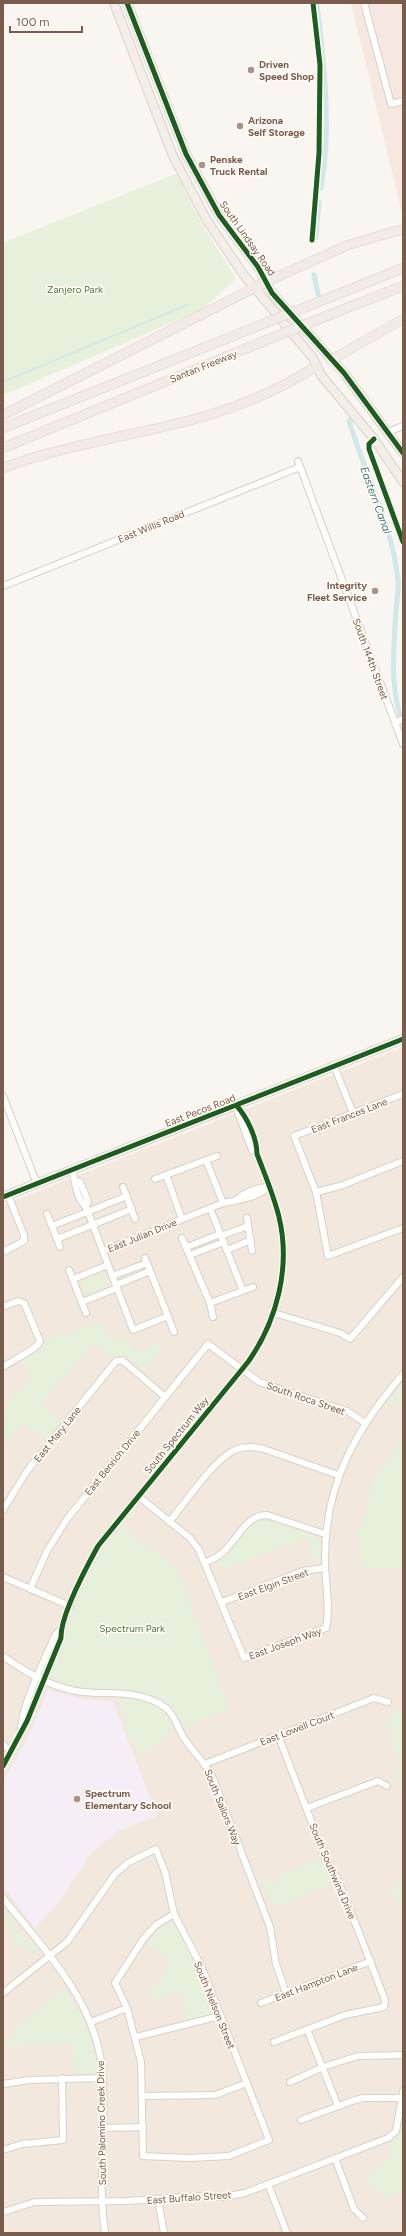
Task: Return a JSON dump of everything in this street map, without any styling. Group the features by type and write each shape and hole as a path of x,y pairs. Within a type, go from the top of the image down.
{"highway":[{"path":"3,415 268,281 354,242 403,229"},
{"name":"Santan Freeway","path":"3,428 403,268"},
{"name":"Santan Freeway","path":"3,448 403,286"},
{"path":"331,360 403,320"},
{"path":"3,468 66,449 178,424 221,412 256,398 317,366"}],"main road":[{"path":"114,3 173,156 190,192 222,246 313,358 321,375 374,439 403,482"},
{"name":"South Lindsay Road","path":"127,3 175,128 194,171 216,210 268,281 272,293 344,373 403,453"},
{"path":"134,55 143,66 152,85 162,92"},
{"path":"151,97 158,102 167,120 175,128"},
{"path":"377,334 403,323"},
{"path":"317,366 331,360"},
{"name":"East Pecos Road","path":"5,1196 403,1039"}],"street":[{"path":"364,3 391,104 403,101"},
{"path":"388,432 403,426"},
{"name":"East Willis Road","path":"3,586 299,464"},
{"name":"South 144th Street","path":"299,464 399,721 403,744"},
{"path":"334,1066 353,1113"},
{"name":"East Frances Lane","path":"316,1192 294,1136 403,1094"},
{"path":"3,1096 37,1184"},
{"name":"South Spectrum Way","path":"3,1766 21,1729 27,1721 41,1678 60,1638 60,1630 98,1546 256,1350 274,1313 281,1285 284,1256 280,1222 257,1154 252,1150 238,1118 236,1105"},
{"path":"155,1179 217,1156"},
{"path":"206,1160 223,1203"},
{"path":"403,1161 340,1186 316,1192 328,1256 403,1228"},
{"path":"72,1170 75,1180 74,1185 81,1203 87,1209 133,1330 168,1316"},
{"name":"East Julian Drive","path":"166,1175 182,1219"},
{"path":"123,1187 135,1219"},
{"name":"East Julian Drive","path":"102,1251 223,1203 237,1199 245,1200 263,1193 269,1187"},
{"path":"3,1252 24,1241 5,1196"},
{"path":"52,1226 87,1209 127,1196"},
{"path":"210,1208 243,1291"},
{"path":"57,1239 132,1209"},
{"path":"47,1214 60,1247"},
{"path":"247,1218 252,1251"},
{"path":"190,1255 222,1237 248,1226"},
{"path":"187,1247 222,1237"},
{"path":"182,1238 210,1303 213,1317"},
{"path":"227,1250 251,1240"},
{"path":"112,1276 146,1261 174,1332"},
{"path":"73,1279 108,1265"},
{"path":"69,1270 86,1313"},
{"path":"82,1302 150,1271"},
{"path":"274,1313 340,1333 350,1339 403,1277"},
{"path":"210,1303 253,1287"},
{"path":"3,1307 21,1301 26,1305 40,1344 35,1349 19,1356 3,1367"},
{"name":"South Roca Street","path":"208,1344 241,1369 267,1385 347,1411 365,1423"},
{"name":"East Benrich Drive","path":"30,1589 47,1551 67,1519 208,1344"},
{"name":"East Mary Lane","path":"3,1510 27,1471 116,1361 122,1360 164,1397"},
{"path":"324,1568 325,1534 328,1513 338,1475 349,1449 365,1423 403,1374"},
{"path":"169,1522 223,1457 240,1448 256,1446 264,1448 338,1475"},
{"path":"138,1496 190,1538 206,1562 222,1602"},
{"path":"206,1562 218,1556 248,1522 258,1516 267,1515 325,1534"},
{"name":"East Elgin Street","path":"222,1602 303,1571 324,1568"},
{"name":"East Joseph Way","path":"222,1602 244,1658 326,1628 328,1621 324,1568"},
{"path":"3,1577 70,1606"},
{"name":"South Sailors Way","path":"3,1656 14,1665 41,1678 74,1690 132,1693 156,1701 167,1709 176,1721 184,1740 205,1764 270,1927 276,1964 286,1993"},
{"name":"East Lowell Court","path":"205,1764 374,1698 388,1702"},
{"name":"South Southwind Drive","path":"278,1735 371,1961 384,2000 384,2007 345,2015 307,2029"},
{"path":"3,1744 11,1752"},
{"path":"3,1750 11,1752"},
{"path":"307,1808 378,1781 387,1786"},
{"name":"South Nielson Street","path":"50,1957 67,1942 78,1929 101,1891 115,1874 129,1862 156,1849 165,1872 174,1914 202,1968 269,2140 229,2156 188,2158 142,2156 143,2127"},
{"name":"South Palomino Creek Drive","path":"3,1898 50,1957 77,1994 91,2022 98,2047 103,2078 103,2201 105,2233"},
{"path":"103,2128 143,2127 141,2062 136,2037 127,2008 115,1984 144,1938 156,1924 174,1914"},
{"path":"3,1993 50,1957"},
{"name":"East Hampton Lane","path":"262,2003 371,1961"},
{"path":"91,2022 127,2008"},
{"path":"136,2037 220,2016"},
{"path":"274,2042 307,2029 338,2106"},
{"path":"290,2082 323,2067 358,2056 403,2055"},
{"path":"3,2084 20,2081 62,2078 103,2078"},
{"path":"3,2150 22,2144 62,2140 62,2078"},
{"path":"143,2096 215,2095 247,2083"},
{"name":"East Buffalo Street","path":"3,2212 35,2202 222,2197 245,2193 388,2138 396,2131 403,2091"},
{"path":"302,2120 364,2098 402,2098"},
{"path":"335,2158 354,2209 363,2218"},
{"path":"268,2184 287,2233"},
{"path":"158,2199 164,2233"}],"shaded area":[{"path":"351,3 403,3 403,217"},
{"path":"403,1047 403,2233 3,2233 3,1205"},
{"name":"Spectrum Elementary School","path":"48,1690 85,1700 113,1701 157,1816 118,1831 92,1852 58,1904 35,1928 3,1886 3,1782 27,1739"}],"green space":[{"name":"Zanjero Park","path":"176,174 200,221 236,279 201,310 3,395 3,243"},
{"path":"99,1273 101,1276 103,1275 107,1285 105,1288 89,1295 88,1292 85,1293 81,1280 89,1279 89,1277"},
{"path":"103,1321 111,1337 130,1340 135,1352 166,1341 150,1365 143,1369 125,1356 114,1357 93,1343 40,1405 62,1421 46,1440 24,1422 3,1446 3,1423 7,1408 15,1395 32,1379 21,1359 40,1350 44,1341"},
{"path":"402,1384 403,1385 403,1411 388,1400"},
{"path":"403,1429 403,1567 364,1569 357,1537 367,1510 372,1478 394,1451"},
{"path":"261,1520 271,1521 317,1537 320,1541 319,1561 312,1562 310,1540 307,1538 221,1570 218,1562 229,1552 249,1528"},
{"name":"Spectrum Park","path":"121,1525 177,1569 230,1709 183,1727 173,1711 162,1700 150,1694 137,1691 78,1688 49,1677 87,1578 108,1542"},
{"path":"119,1698 137,1699 155,1704 166,1713 175,1727 151,1750 137,1754 123,1723"},
{"path":"398,1710 403,1715 403,1786 399,1787 393,1776 399,1772 400,1762 391,1744 392,1732 388,1731 384,1720 392,1717 391,1714"},
{"path":"320,1858 334,1880 331,1884 283,1903 270,1905 264,1889 268,1887 262,1885 263,1879 270,1880 273,1884 282,1873"},
{"path":"403,1881 403,1913 402,1914 391,1887"},
{"path":"6,1912 20,1932 40,1951 33,1955 26,1948 15,1942 5,1918"},
{"path":"170,1921 174,1923 201,1976 215,2011 213,2015 188,2021 181,1996 178,1994 172,1994 154,1999 150,1992 153,1986 160,1982 169,1965 167,1960 147,1944 157,1931"},
{"path":"65,1988 81,2013 86,2024 98,2069 95,2073 74,2074 71,2044 41,2044 3,2049 9,2036 19,2025"},
{"path":"399,2133 403,2134 403,2189 388,2199 384,2198 381,2191 376,2190 368,2182 371,2169 391,2159 389,2143"}],"waterway":[{"name":"Eastern Canal","path":"317,3 326,96 326,142 321,188"},
{"name":"Eastern Canal","path":"316,237 319,202"},
{"name":"Eastern Canal","path":"314,275 318,294"},
{"path":"3,382 189,304"},
{"name":"Eastern Canal","path":"349,421 384,519 395,559 398,587 394,653 394,682 403,724"}],"cycle path":[{"path":"127,3 186,154 219,215 258,267 272,293 344,373 403,453"},
{"path":"312,240 319,153 320,65 313,3"},
{"path":"374,439 369,444 369,449 403,542"},
{"path":"3,1197 403,1039"},
{"path":"3,1766 27,1721 61,1638 69,1604 98,1546 248,1362 267,1329 274,1311 282,1274 283,1255 279,1217 272,1193 257,1154 257,1148 253,1135 236,1105"}],"place":[{"name":"Driven Speed Shop","path":"251,70"},
{"name":"Arizona Self Storage","path":"240,126"},
{"name":"Penske Truck Rental","path":"202,165"},
{"name":"Integrity Fleet Service","path":"375,591"},
{"name":"Spectrum Elementary School","path":"77,1799"}]}
